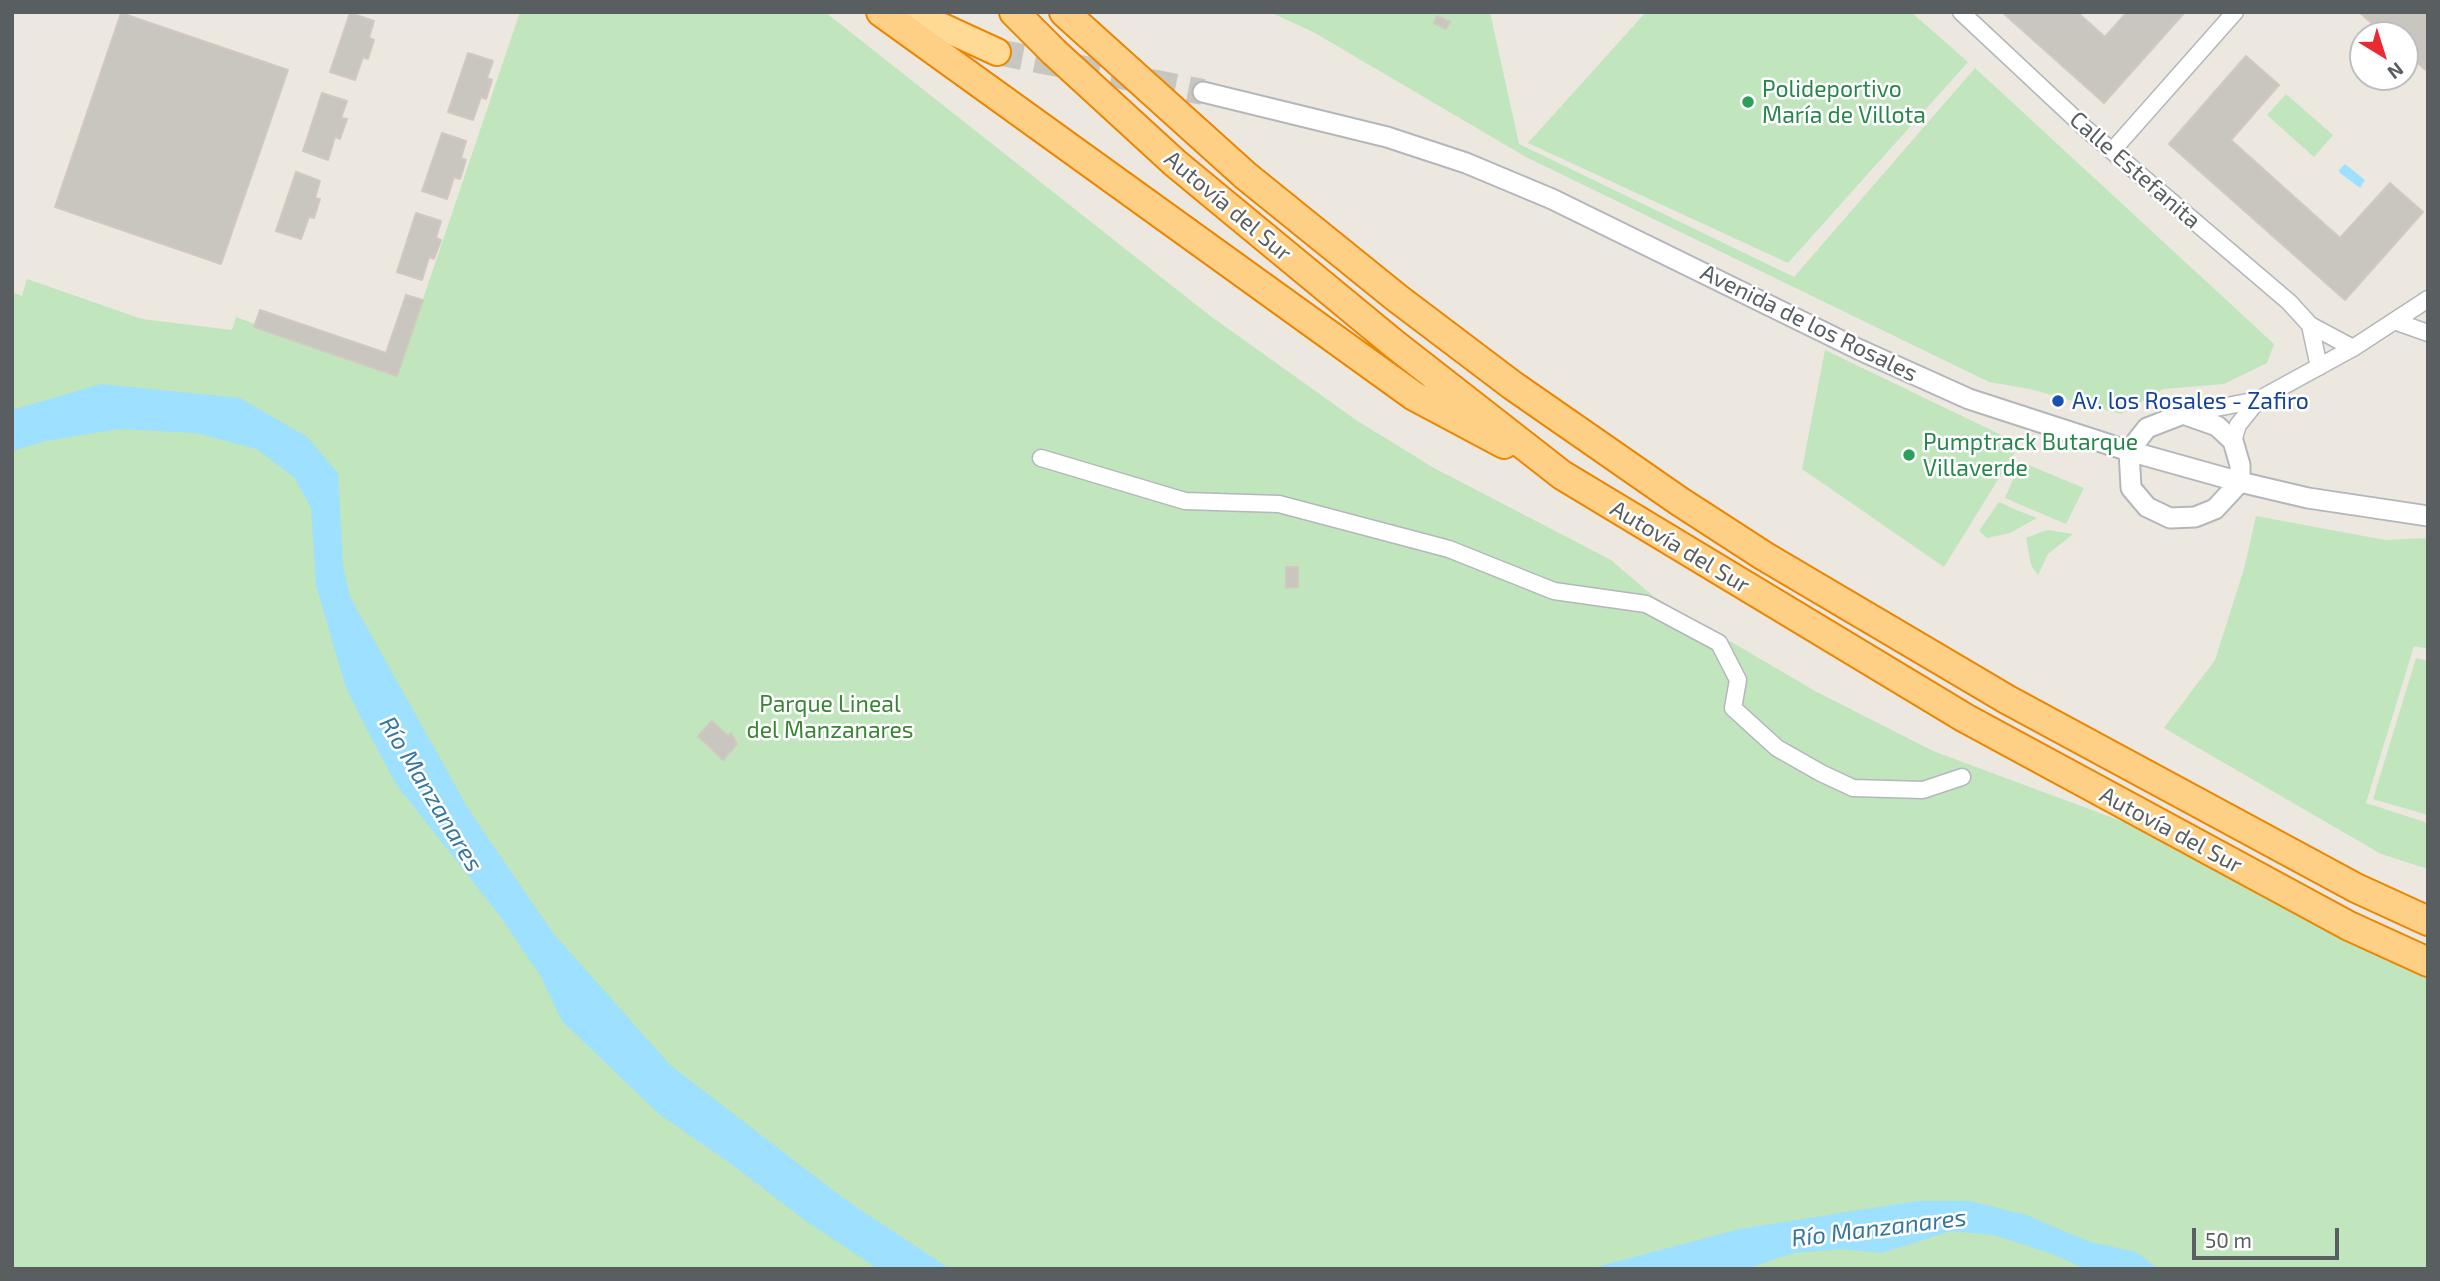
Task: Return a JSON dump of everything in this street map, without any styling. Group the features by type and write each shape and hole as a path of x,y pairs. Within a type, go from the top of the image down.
{"highway":[{"path":"881,12 1414,397 1562,475"},
{"path":"910,12 997,52"},
{"name":"Autovía del Sur","path":"1014,12 1175,163 1373,326 1562,475 1965,718 2349,926 2428,962"},
{"name":"Autovía del Sur","path":"1064,12 1247,176 1386,289 1512,385 1679,501 1763,556 2008,700 2356,888 2428,921"}],"street":[{"name":"Calle Estefanita","path":"1961,12 2112,151 2289,302 2310,325 2353,348"},
{"path":"2112,151 2235,12"},
{"name":"Avenida de los Rosales","path":"1203,92 1387,138 1466,163 1552,199 1860,350 1969,399 2129,451 2240,482 2308,498 2428,516"},
{"path":"2183,414 2217,426 2233,441 2240,465 2240,482 2215,509 2195,517 2170,518 2147,507 2131,488 2129,451 2147,428 2183,414 2258,400 2353,348 2428,299"},
{"path":"2395,321 2428,333"},
{"path":"2310,325 2319,367"},
{"path":"2233,441 2238,425 2258,400"},
{"path":"1041,458 1185,501 1279,504 1449,549 1554,591 1646,604 1718,643 1738,680 1733,708 1777,748 1821,773 1853,788 1923,790 1962,777"}],"green space":[{"name":"Parque Lineal del Manzanares","path":"520,12 825,12 1209,315 1356,420 1434,468 1611,560 1653,596 1815,691 1933,751 2124,822 2428,973 2428,1269 12,1269 12,292 22,296 27,279 142,319 232,330 236,317 397,376"},
{"path":"1270,12 1490,12 1519,144 1794,277 1975,68 2274,344 2267,363 2224,384 2163,389 2121,414 2030,389 1989,382 1526,157 1315,33"},
{"name":"Polideportivo María de Villota","path":"1646,12 1911,12 1968,62 1788,263 1528,143"},
{"path":"2286,94 2333,135 2314,157 2267,115"},
{"name":"Pumptrack Butarque Villaverde","path":"1825,350 2020,444 1944,567 1802,469"},
{"path":"2021,462 2084,488 2066,524 2005,498"},
{"path":"1999,502 2037,518 2010,533 1987,538 1979,531"},
{"path":"2256,516 2385,540 2428,538 2428,649 2414,646 2366,803 2428,823 2428,869 2381,854 2164,728 2215,660 2244,569"},
{"path":"2047,530 2073,534 2048,554 2038,575 2031,565 2026,538"},
{"path":"2416,658 2428,661 2428,815 2373,799"}],"water":[{"path":"2345,164 2365,180 2360,188 2340,173 2339,170"},
{"name":"Río Manzanares","path":"101,384 240,398 307,437 338,473 343,565 350,597 470,812 553,933 670,1065 843,1198 950,1269 878,1269 806,1221 730,1163 659,1114 562,1021 540,975 500,916 396,784 363,722 345,685 316,585 311,508 295,478 257,449 196,433 120,429 45,441 12,451 12,410"},
{"name":"Río Manzanares","path":"1917,1201 1970,1201 2026,1215 2090,1242 2136,1252 2158,1269 2086,1269 2050,1253 1994,1235 1951,1231 1882,1253 1842,1249 1794,1253 1745,1269 1589,1269 1740,1229"}],"building":[{"path":"2002,12 2077,12 2105,37 2127,12 2185,12 2104,103"},
{"path":"2359,12 2428,12 2428,72 2419,64 2419,21 2369,21"},
{"path":"121,13 288,70 221,264 55,207"},
{"path":"350,13 374,21 369,38 374,40 368,59 363,57 355,80 330,72"},
{"path":"1437,16 1450,22 1446,29 1434,23"},
{"path":"468,53 493,61 487,78 492,80 486,99 481,97 473,120 448,112"},
{"path":"2246,56 2279,85 2231,140 2340,238 2390,183 2423,212 2345,300 2169,144"},
{"path":"322,93 347,101 341,118 347,119 340,139 335,137 328,160 303,151"},
{"path":"442,133 466,141 461,158 466,160 460,179 454,177 447,199 422,191"},
{"path":"296,172 320,181 315,198 320,199 314,218 309,217 301,239 276,231"},
{"path":"416,213 441,221 436,238 441,240 434,259 429,257 422,280 397,272"},
{"path":"406,295 423,300 397,376 254,327 260,310 386,353"},
{"path":"1286,567 1298,567 1298,587 1286,588"},
{"path":"712,721 728,736 731,733 737,744 723,760 698,736"}],"tunnel":[{"path":"997,52 1203,92"}],"place":[{"name":"Polideportivo María de Villota","path":"1748,102"},
{"name":"Av. los Rosales - Zafiro","path":"2058,401"},
{"name":"Pumptrack Butarque Villaverde","path":"1909,455"}]}
